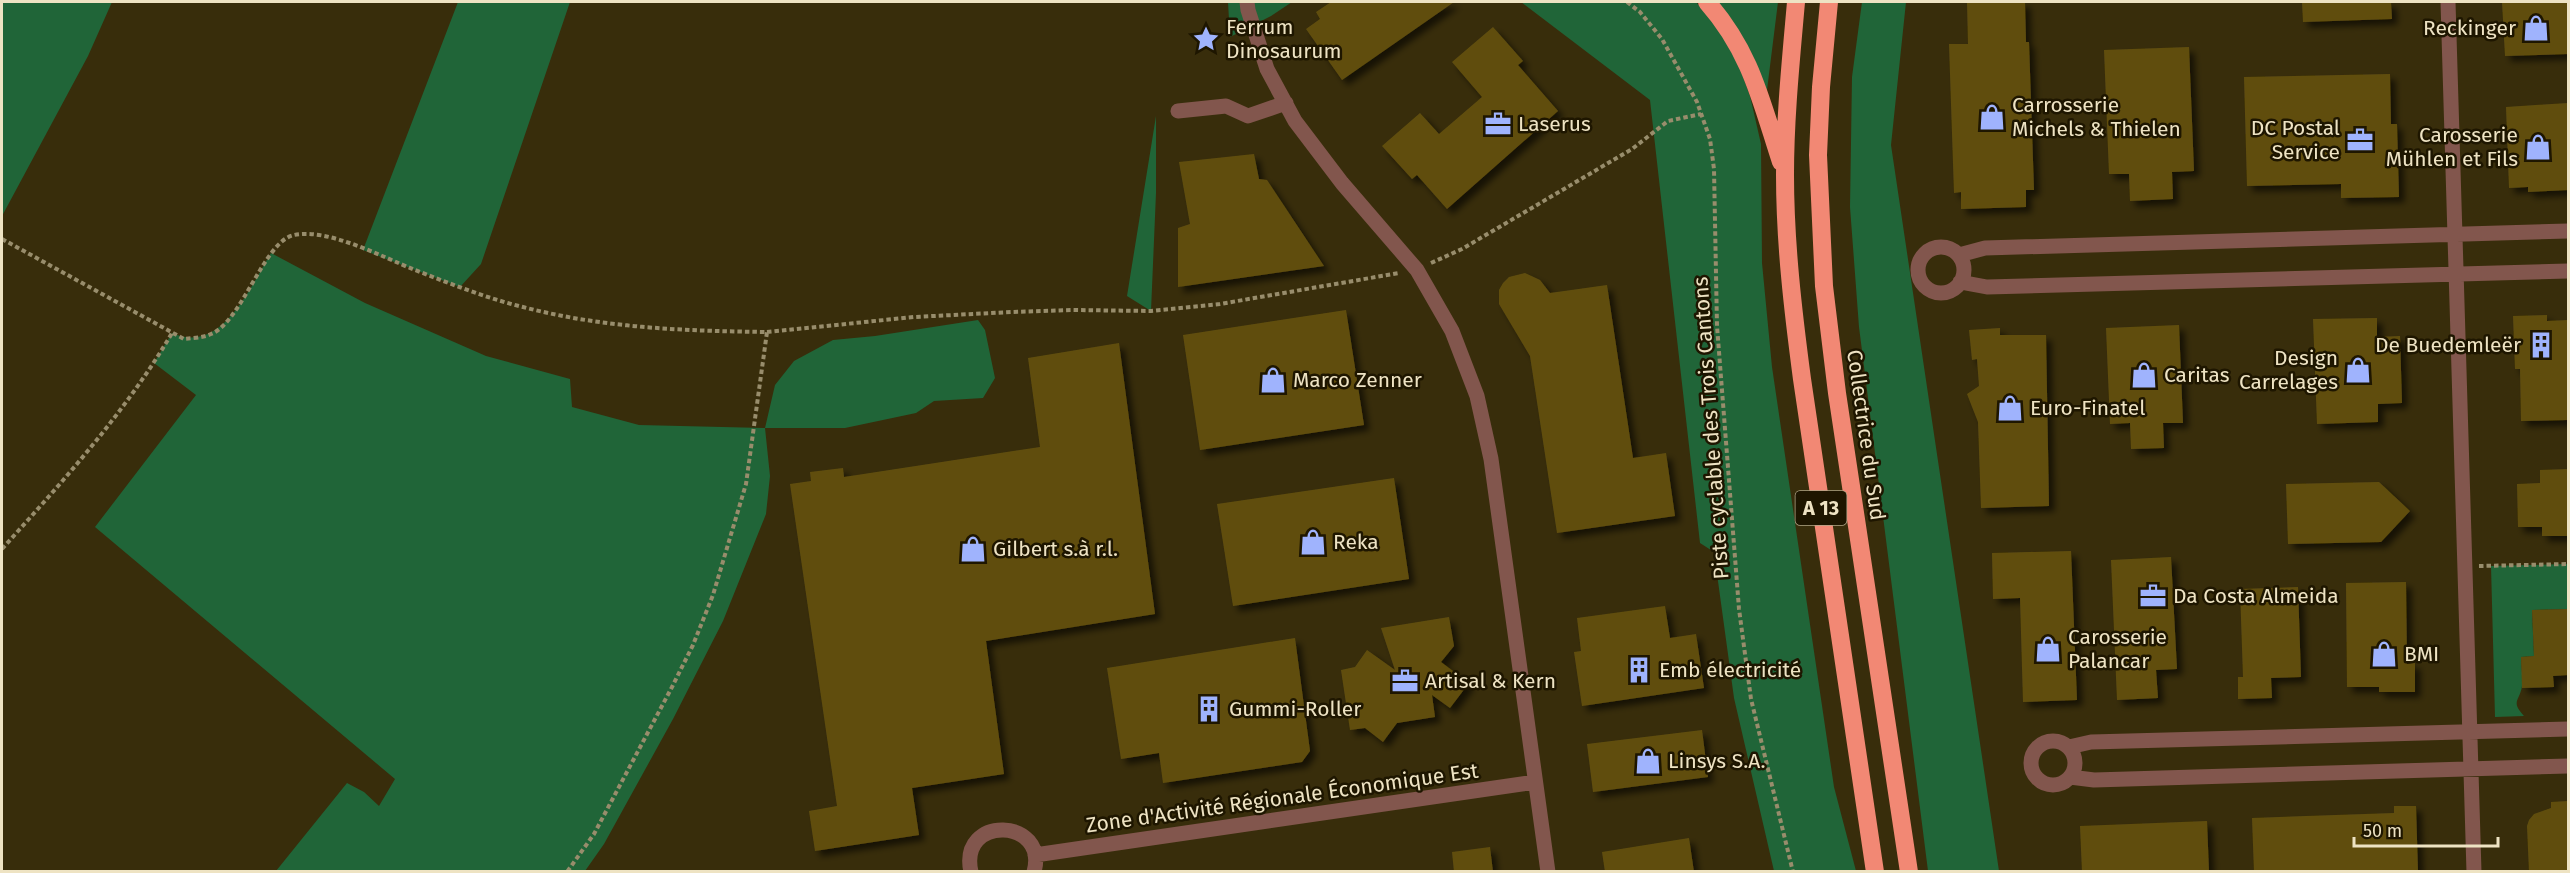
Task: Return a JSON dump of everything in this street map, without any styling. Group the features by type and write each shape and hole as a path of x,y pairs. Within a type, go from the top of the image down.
{"highway":[{"name":"A 13","path":"1707,2 1728,25 1748,61 1785,176"},
{"name":"A 13","path":"1796,2 1789,81 1785,176 1790,279 1802,379 1875,872"},
{"name":"Collectrice du Sud","path":"1828,2 1818,155 1824,285 1837,393 1909,872"},
{"name":"A 13","path":"1825,44 1841,2"}],"street":[{"path":"1247,2 1267,69 1295,121 1342,183 1417,270 1452,330 1477,396 1491,459 1548,872"},
{"path":"2448,2 2474,872"},
{"path":"1178,111 1226,106 1248,116 1286,103"},
{"path":"1959,255 1985,248 2568,231"},
{"path":"1946,247 1959,255 1964,268 1960,282 1948,291 1933,291 1926,287 1918,274 1920,260 1931,249 1946,247"},
{"path":"1960,282 1987,287 2568,271"},
{"path":"2069,747 2091,742 2568,729"},
{"path":"2048,741 2063,742 2073,752 2075,765 2070,777 2057,785 2050,785 2036,777 2031,764 2035,749 2048,741"},
{"path":"2070,777 2094,780 2568,766"},
{"name":"Zone d'Activité Régionale Économique Est","path":"1035,855 1535,782"},
{"path":"971,872 970,852 983,835 993,830 1014,831 1031,844 1035,855 1034,872"}],"path":[{"name":"Piste cyclable des Trois Cantons","path":"1627,2 1640,12 1662,39 1701,114 1710,139 1714,169 1717,326 1739,609 1751,699 1793,872"},
{"path":"2,239 184,339 212,334 230,318 271,253 292,235 318,234 459,287 524,307 596,322 681,331 767,332 914,317 1012,312 1151,311 1220,304 1417,270 1462,249 1612,160 1668,121 1701,114"},
{"path":"567,872 594,834 672,687 693,645 713,595 746,484 767,332"},
{"path":"2,549 83,459 154,363 172,333"},
{"path":"2465,567 2568,564"}],"green space":[{"path":"2,2 112,2 88,56 2,216"},
{"path":"458,2 570,2 481,264 460,287 363,250"},
{"path":"1228,2 1292,2 1271,16 1230,37"},
{"path":"1521,2 1696,2 1721,31 1738,63 1750,96 1761,144 1762,263 1772,367 1834,787 1856,871 1774,871 1734,698 1714,552 1700,543 1650,100"},
{"path":"1714,2 1778,2 1766,98"},
{"path":"1862,2 1906,2 1891,145 1999,871 1928,871 1859,327 1850,207 1852,77"},
{"path":"1156,116 1156,193 1151,311 1127,296"},
{"path":"271,253 365,303 486,356 570,379 572,407 639,425 765,428 770,476 766,514 723,621 673,719 604,844 585,871 276,871 347,783 364,792 379,806 395,779 95,527 196,395 154,363 172,333 190,338 206,335 220,327 244,299"},
{"path":"978,320 985,330 995,378 983,398 934,401 916,413 845,428 765,428 775,385 794,361 833,340"},
{"path":"2568,564 2568,609 2532,610 2534,656 2521,657 2522,686 2517,701 2524,716 2495,717 2491,566"}],"building":[{"path":"1331,2 1454,2 1342,80 1306,29 1320,19 1316,12"},
{"name":"Carrosserie Michels & Thielen","path":"1967,2 2025,2 2026,42 2029,42 2034,190 2026,190 2026,207 1961,209 1961,192 1954,193 1949,44 1968,44"},
{"path":"2302,2 2391,2 2392,19 2303,22"},
{"name":"Reckinger","path":"2502,2 2568,2 2568,54 2505,56"},
{"name":"Laserus","path":"1493,27 1523,61 1518,65 1558,111 1447,209 1417,175 1412,179 1382,146 1420,113 1439,134 1482,97 1452,62"},
{"path":"2189,47 2194,171 2172,172 2173,199 2130,201 2129,174 2109,174 2104,50"},
{"path":"2390,74 2391,124 2397,124 2399,197 2341,198 2341,184 2247,186 2244,77"},
{"name":"Carosserie Mühlen et Fils","path":"2568,103 2568,190 2528,192 2528,187 2509,188 2506,107"},
{"path":"1254,154 1259,179 1267,180 1324,266 1178,287 1178,228 1190,224 1179,162"},
{"path":"1525,273 1540,280 1550,293 1607,285 1633,458 1666,453 1675,516 1557,533 1530,356 1499,304 1499,290 1503,283 1509,277"},
{"name":"Marco Zenner","path":"1346,310 1364,425 1200,450 1183,335"},
{"name":"De Buedemleër","path":"2547,315 2547,321 2568,320 2568,420 2521,421 2520,369 2515,369 2513,316"},
{"name":"Design Carrelages","path":"2377,318 2377,337 2400,336 2402,403 2378,404 2378,422 2317,424 2313,319"},
{"name":"Caritas","path":"2179,325 2183,423 2163,423 2164,448 2131,449 2130,423 2110,424 2106,328"},
{"name":"Euro-Finatel","path":"2000,328 2000,335 2046,335 2049,506 1981,508 1978,422 1967,394 1979,386 1977,359 1972,360 1969,330"},
{"name":"Gilbert s.à r.l.","path":"1119,343 1155,614 986,641 1004,774 912,788 919,835 815,851 809,811 837,806 790,484 811,481 810,472 843,468 844,477 1040,447 1028,358"},
{"path":"2568,469 2568,536 2542,536 2542,527 2518,527 2517,484 2540,483 2540,470"},
{"name":"Reka","path":"1394,478 1409,579 1233,606 1217,504"},
{"path":"2379,482 2410,511 2381,542 2288,544 2286,484"},
{"name":"Carosserie Palancar","path":"2071,551 2077,700 2023,702 2020,598 1993,599 1992,553"},
{"path":"2171,557 2177,669 2156,670 2158,698 2117,700 2111,560"},
{"path":"2406,582 2407,664 2415,663 2415,692 2379,692 2379,687 2347,687 2346,583"},
{"path":"2298,587 2301,677 2271,678 2272,698 2238,699 2238,677 2243,677 2240,589"},
{"name":"Emb électricité","path":"1665,606 1670,638 1696,634 1704,688 1582,706 1574,652 1581,651 1577,618"},
{"path":"2568,609 2568,675 2553,676 2554,687 2522,688 2521,657 2534,656 2532,610"},
{"name":"Artisal & Kern","path":"1449,617 1454,646 1441,662 1469,683 1450,708 1432,695 1435,717 1397,723 1383,742 1365,728 1350,730 1341,670 1355,667 1367,650 1395,670 1381,628"},
{"name":"Gummi-Roller","path":"1295,638 1310,751 1302,762 1163,783 1159,753 1121,759 1107,668"},
{"name":"Linsys S.A.","path":"1702,730 1708,777 1593,792 1587,744"},
{"path":"2568,801 2568,872 2529,872 2527,826 2529,820 2534,814 2551,808 2551,802"},
{"path":"2394,806 2416,806 2418,872 2254,872 2252,818 2394,813"},
{"path":"2207,821 2209,872 2082,872 2080,826"},
{"path":"1689,838 1694,872 1605,872 1602,852"},
{"path":"1490,847 1493,872 1454,872 1452,852"}],"place":[{"name":"Reckinger","path":"2536,28"},
{"name":"Ferrum Dinosaurum","path":"1206,39"},
{"name":"Carrosserie Michels & Thielen","path":"1992,117"},
{"name":"Laserus","path":"1498,124"},
{"name":"DC Postal Service","path":"2360,140"},
{"name":"Carosserie Mühlen et Fils","path":"2538,147"},
{"name":"De Buedemleër","path":"2541,345"},
{"name":"Design Carrelages","path":"2358,370"},
{"name":"Caritas","path":"2144,375"},
{"name":"Marco Zenner","path":"1273,380"},
{"name":"Euro-Finatel","path":"2010,408"},
{"name":"Reka","path":"1313,542"},
{"name":"Gilbert s.à r.l.","path":"973,549"},
{"name":"Da Costa Almeida","path":"2153,596"},
{"name":"Carosserie Palancar","path":"2048,649"},
{"name":"BMI","path":"2384,654"},
{"name":"Emb électricité","path":"1639,670"},
{"name":"Artisal & Kern","path":"1405,681"},
{"name":"Gummi-Roller","path":"1209,709"},
{"name":"Linsys S.A.","path":"1648,761"}]}
